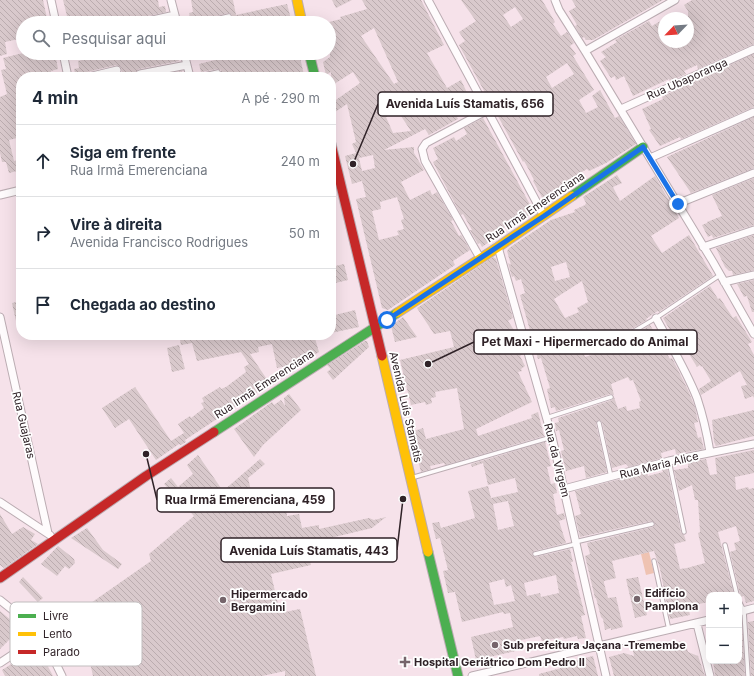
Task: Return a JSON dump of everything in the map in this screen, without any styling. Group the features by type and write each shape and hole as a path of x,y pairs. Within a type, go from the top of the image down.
{"street":[{"path":"51,0 54,16"},
{"path":"171,0 175,15 171,16"},
{"path":"298,0 301,16"},
{"path":"428,0 544,216"},
{"path":"554,0 704,247 753,332"},
{"path":"585,51 674,0"},
{"name":"Rua Ubaporanga","path":"621,110 754,49"},
{"path":"64,60 67,72"},
{"path":"186,60 189,72"},
{"path":"311,60 314,72"},
{"path":"150,72 187,65"},
{"path":"109,72 117,70"},
{"path":"480,258 425,160 422,149 426,143 488,110"},
{"path":"650,158 754,112"},
{"name":"Rua Irmã Emerenciana","path":"0,578 51,537 374,326 387,320 498,247 643,147"},
{"name":"Avenida Luís Stamatis","path":"336,165 458,676"},
{"path":"678,204 754,173"},
{"path":"0,195 16,191"},
{"path":"704,247 754,230"},
{"name":"Rua da Virgem","path":"498,247 552,437 606,676"},
{"path":"724,282 754,275"},
{"name":"Rua Guajaras","path":"0,317 51,537"},
{"path":"656,318 681,364 697,398 705,425 710,452"},
{"name":"Rua Maria Alice","path":"564,489 669,461 754,444"},
{"path":"0,502 51,537"},
{"path":"0,600 10,608"},
{"path":"742,612 754,608"},
{"path":"472,676 706,621"},
{"path":"697,624 710,676"},
{"path":"0,663 10,656"},
{"path":"57,666 62,676"}],"lane":[{"path":"609,346 656,318 720,275"},
{"path":"546,418 612,397"},
{"path":"599,423 611,477"},
{"path":"410,478 552,437"},
{"path":"669,461 684,532"},
{"path":"534,554 652,524"},
{"path":"725,545 736,592"},
{"path":"654,561 669,630"},
{"path":"742,612 748,676"}],"shaded area":[{"path":"649,552 654,573 646,575 641,554"}],"building":[{"path":"0,0 43,0 46,16 16,16 16,40 5,42 7,54 0,56"},
{"path":"63,0 158,0 159,7 165,6 166,12 147,16 67,16"},
{"path":"191,0 233,0 236,15 287,4 290,16 232,16 229,13 216,16 190,16 189,13 193,12"},
{"path":"332,0 352,0 336,8"},
{"path":"362,0 421,0 444,45 427,53 447,88 461,80 470,99 467,101 468,104 464,106 467,111 457,117 458,119 429,135 425,129 384,150 414,147 414,153 424,170 401,182 410,200 430,190 432,195 437,192 453,220 451,221 459,236 461,235 470,250 453,261 455,265 388,310 382,308 356,199 366,197 362,181 352,184 345,156 356,153 352,144 356,142 347,104 336,111 336,100 360,83 353,72 336,83 336,72 325,72 323,62 326,60 336,60 336,20 341,19 340,17 367,9","holes":["374,28 398,82 394,84 361,36","397,110 411,131 393,133 386,117","373,155 375,168 362,171 359,158","397,197 404,219 401,220 404,229 397,231 399,235 379,240 372,211 381,209 380,202"]},
{"path":"461,0 542,0 555,22 553,24 561,36 567,32 574,43 570,46 576,54 573,56 594,90 579,100 586,113 598,107 592,96 600,90 615,118 619,116 636,144 606,163 589,171 587,169 575,176 576,178 567,184 569,188 545,203 529,170 524,161 523,162 459,45 465,41 459,32 476,21","holes":["515,7 523,19 511,27 503,15","567,63 574,74 552,88 546,77"]},
{"path":"572,0 663,0 593,40 586,40 584,37 582,38 569,11 576,7"},
{"path":"692,0 754,0 754,44 698,69 697,65 684,71 686,74 670,81 669,79 633,96 624,76 616,80 615,76 611,78 600,61 606,57 601,52 617,42 615,40 649,21 652,26 658,22 658,48 694,48 694,12 688,12 684,5"},
{"path":"754,54 754,107 681,139 680,137 660,146 649,130 651,129 642,109 663,99 662,97 675,90"},
{"path":"16,55 16,60 56,60 58,69 51,72 16,72 16,138 9,140 14,161 16,160 16,171 9,173 6,162 2,162 0,153 0,97 7,94 1,70 6,69 3,58"},
{"path":"215,60 301,60 303,72 221,72 221,70 217,69 201,72 199,64"},
{"path":"78,61 179,61 139,69 136,72 122,72 121,67 116,65 87,72 75,72 74,69 79,68"},
{"path":"754,117 754,168 691,193 667,157"},
{"path":"483,118 534,212 512,227 510,224 487,239 489,242 482,247 480,243 478,244 463,214 461,215 433,162 438,159 433,148 454,137 456,141 467,134 464,128"},
{"path":"617,175 622,183 613,187 620,201 655,176 679,218 651,236 662,253 689,235 713,276 659,312 658,311 653,314 646,319 647,320 607,343 606,347 611,349 650,325 670,359 672,358 688,390 695,407 698,422 694,423 698,438 701,437 704,449 676,454 675,449 661,453 662,458 629,467 626,464 612,468 602,422 598,420 596,424 607,472 586,478 584,466 566,471 561,451 564,450 559,430 556,431 555,423 559,422 558,418 612,400 614,397 618,409 626,406 627,411 640,408 639,402 641,401 633,380 630,381 628,377 611,384 614,395 610,394 556,411 555,407 551,408 547,389 550,388 541,358 538,359 520,295 525,293 521,279 516,281 514,276 512,277 508,263 511,265 507,251 509,248 551,220 575,212 574,210 585,205 586,203 583,197","holes":["566,262 570,277 555,281 551,267","582,281 588,302 577,308 579,312 565,318 554,299","593,339 597,353 585,357 581,344"]},
{"path":"754,178 754,225 713,238 712,235 708,237 702,225 722,216 712,195"},
{"path":"754,235 754,270 733,275 732,271 729,271 725,267 716,248"},
{"path":"493,257 496,259 513,318 508,321 514,330 512,331 519,344 520,343 523,354 520,356 525,366 521,369 522,371 518,372 532,402 476,429 478,436 532,418 531,415 538,412 544,436 445,465 444,463 430,466 431,469 421,472 411,432 423,428 426,439 464,429 457,388 435,392 436,397 431,398 432,403 426,405 425,402 411,405 400,360 454,347 450,331 434,334 417,308"},
{"path":"344,264 348,280 336,283 336,266"},
{"path":"754,280 754,312 752,312 747,296 744,297 737,284"},
{"path":"710,286 733,318 736,316 752,342 748,344 754,355 754,398 753,396 745,399 741,386 747,385 740,371 701,395 699,389 711,381 702,366 701,367 700,365 697,367 686,349 694,345 687,332 675,339 663,318"},
{"path":"16,302 16,321 12,303"},
{"path":"355,310 359,327 336,332 336,315"},
{"path":"403,317 417,337 395,342 391,326"},
{"path":"180,340 315,340 319,352 302,363 277,368 272,344 258,347 259,352 250,354 270,384 185,440 186,442 181,445 179,444 156,460 129,419 115,428 102,408 135,387 171,441 184,433 178,424 190,416 191,418 204,408 201,403 204,402 202,398 220,387 221,389 226,387 246,372 244,367 249,364 241,352 197,361 192,343 181,345"},
{"path":"367,341 369,347 333,380 327,372 331,369 327,365"},
{"path":"179,345 185,369 172,372 167,348"},
{"path":"289,394 301,410 263,445 254,457 234,429 272,402 274,405 281,400 285,406 284,398"},
{"path":"754,410 754,436 716,446 714,442 712,420"},
{"path":"545,442 551,466 547,467 551,484 555,483 557,493 553,494 557,515 564,513 565,519 559,521 566,543 534,551 532,554 536,557 570,549 573,562 571,562 585,615 581,616 586,638 578,639 577,636 542,641 540,636 517,641 520,650 476,660 471,637 513,627 510,613 504,614 503,612 462,622 455,592 448,593 443,571 448,570 440,538 436,539 432,523 439,522 441,528 475,518 468,491 488,486 491,498 518,492 515,478 488,485 483,463 472,467 471,464","holes":["508,501 514,526 498,530 493,504","556,575 559,593 541,597 540,593 527,596 524,583","504,579 506,587 511,585 515,601 494,605 489,583"]},
{"path":"754,450 754,473 735,477 736,490 748,487 749,489 754,488 754,601 746,603 744,596 742,596 742,592 740,592 730,552 736,550 734,543 740,541 736,526 718,532 733,592 706,592 706,603 688,606 690,615 670,619 660,569 654,551 612,561 616,578 604,581 604,583 608,598 616,597 623,627 605,630 603,619 595,598 585,556 590,554 587,543 653,527 655,524 651,521 580,537 575,516 581,514 575,491 647,472 648,476 663,472 662,469 667,467 681,533 684,535 686,541 674,544 680,569 687,568 705,563 698,533 700,532 698,500 695,500 692,485 679,491 674,470 688,468 688,462 706,459 710,475 717,474 715,458"},
{"path":"198,455 223,491 260,459 265,464 248,478 256,512 286,506 287,516 299,514 302,528 319,525 319,529 369,518 374,520 386,517 372,528 322,540 323,546 307,550 311,565 271,574 280,613 300,609 316,676 285,676 285,671 262,676 93,676 91,666 142,666 142,602 92,602 151,561 149,554 194,516 164,484 171,478 178,487 193,474 187,465"},
{"path":"0,514 12,534 23,527 35,534 31,540 38,544 4,568 0,565"},
{"path":"87,528 103,550 122,564 118,569 71,538"},
{"path":"58,546 74,559 75,563 69,569 65,566 57,576 41,564"},
{"path":"23,577 43,598 38,602 19,582"},
{"name":"Edifício Pamplona","path":"638,577 647,615 635,618 626,579"},
{"path":"0,611 10,619 10,639 0,649"},
{"path":"754,621 754,676 751,676 748,622"},
{"path":"742,625 745,676 715,676 713,664 742,664"},
{"path":"681,641 682,644 685,642 688,652 698,656 705,676 614,676 609,657 624,653 634,656 632,646 648,642 650,647 656,647"},
{"path":"593,656 598,676 539,676 539,674 561,668 560,664"},
{"path":"10,665 48,666 53,676 5,676 2,670"}],"traffic: fast":[{"path":"311,60 314,72"},
{"path":"572,196 643,147"},
{"path":"214,432 397,313"},
{"path":"428,552 458,676"}],"traffic: slow":[{"path":"297,0 300,16"},
{"path":"397,313 498,247 572,196"},
{"path":"382,356 428,552"}],"traffic: jam":[{"path":"336,165 382,356"},
{"path":"0,578 146,476 214,432"}],"place":[{"name":"Avenida Luís Stamatis, 656","path":"353,164"},
{"name":"Pet Maxi - Hipermercado do Animal","path":"428,364"},
{"name":"Rua Irmã Emerenciana, 459","path":"146,454"},
{"name":"Avenida Luís Stamatis, 443","path":"403,499"},
{"name":"Edifício Pamplona","path":"637,599"},
{"name":"Hipermercado Bergamini","path":"223,600"},
{"name":"Sub prefeitura Jaçana -Tremembe","path":"495,645"},
{"name":"Hospital Geriátrico Dom Pedro II","path":"405,662"}],"route":[{"path":"387,320 544,216 643,147 678,204"}]}
